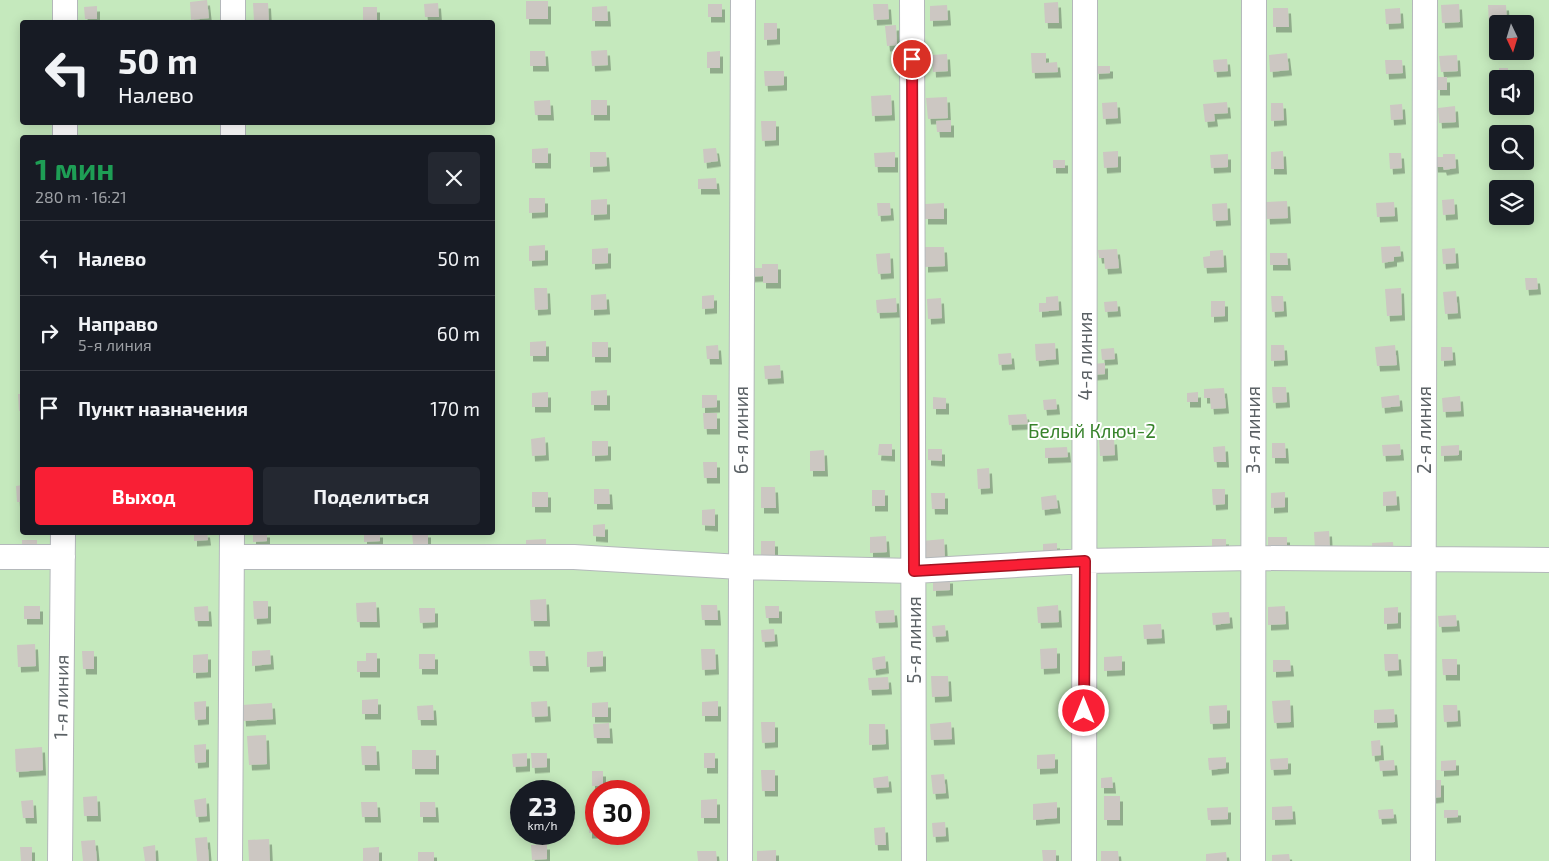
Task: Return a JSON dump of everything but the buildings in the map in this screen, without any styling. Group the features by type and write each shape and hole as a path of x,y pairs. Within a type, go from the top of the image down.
{"street":[{"path":"65,0 65,20"},
{"path":"233,0 233,20"},
{"name":"6-я линия","path":"740,861 743,0"},
{"name":"5-я линия","path":"912,0 914,861"},
{"name":"4-я линия","path":"1084,861 1085,0"},
{"name":"3-я линия","path":"1253,861 1254,0"},
{"name":"2-я линия","path":"1423,861 1425,0"},
{"name":"1-я линия","path":"60,861 63,535"},
{"path":"230,861 232,535"},
{"path":"0,557 63,557"},
{"path":"232,557 574,557 740,567 914,571 1085,561 1253,558 1549,560"}],"green space":[{"name":"Белый Ключ-2","path":"0,0 1549,0 1549,861 0,861"}],"route":[{"path":"912,59 914,571 1085,561 1084,711"}]}
